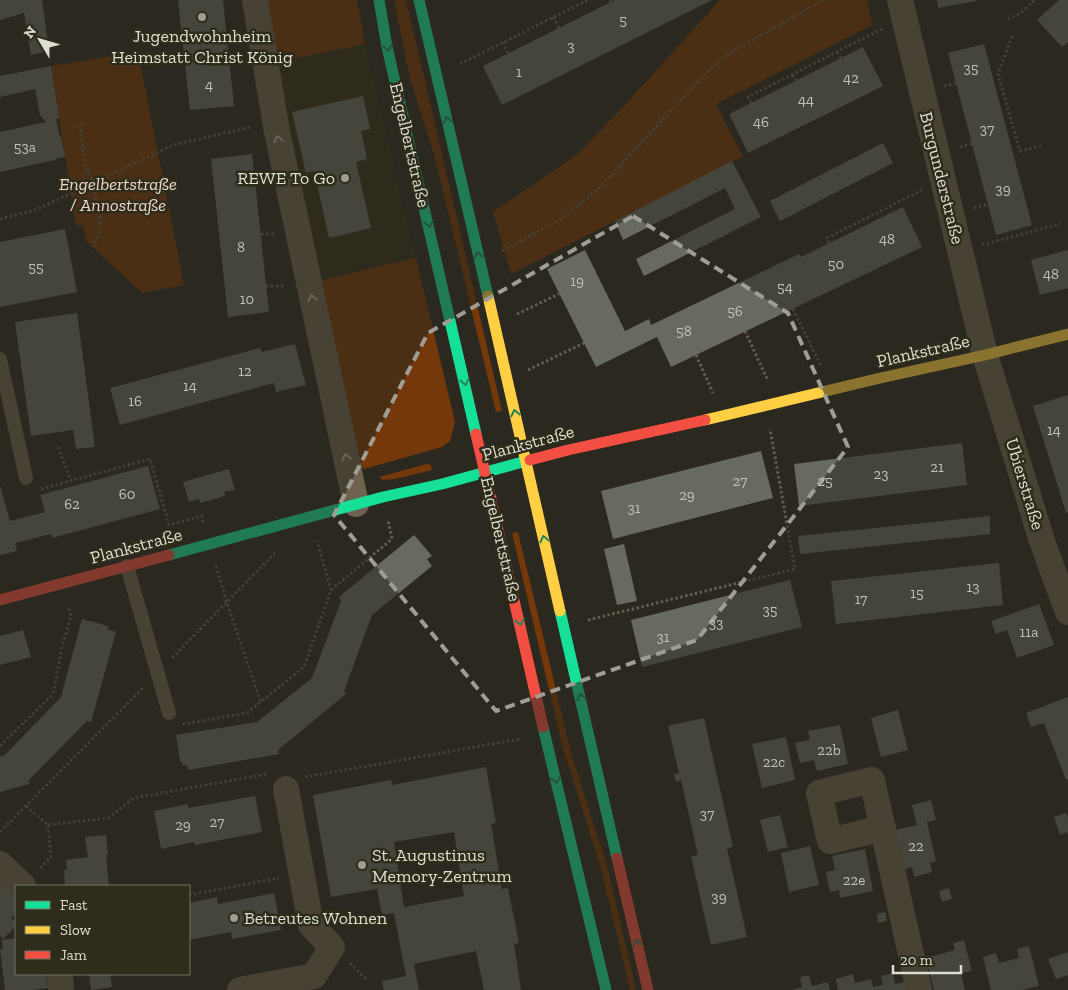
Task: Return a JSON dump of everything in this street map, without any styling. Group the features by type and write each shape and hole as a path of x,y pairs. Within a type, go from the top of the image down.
{"main road":[{"name":"Engelbertstraße","path":"379,0 387,47 606,990"},
{"path":"420,0 648,990"},
{"name":"Plankstraße","path":"0,600 310,516 442,484 526,460 724,416 1068,334"}],"street":[{"path":"256,0 275,121 356,504"},
{"name":"Burgunderstraße","path":"902,9 985,355"},
{"name":"Ubierstraße","path":"985,355 1042,541 1068,612"},
{"path":"240,990 314,976 332,947 311,925 285,785"},
{"path":"883,828 918,990"},
{"path":"0,864 21,885"},
{"path":"60,975 61,990"}],"lane":[{"path":"0,359 26,478"},
{"path":"127,566 169,713"}],"path":[{"path":"437,76 588,0"},
{"path":"480,262 560,220 597,190 712,67 732,52 823,0"},
{"path":"1008,19 1021,12 1035,0"},
{"path":"751,103 748,97 837,52 902,9"},
{"path":"553,17 559,28"},
{"path":"1012,36 998,74 1020,151 1041,146"},
{"path":"503,42 508,53"},
{"path":"837,52 841,58"},
{"path":"792,74 796,80"},
{"path":"0,219 38,210 173,145 275,121"},
{"path":"80,124 85,163 93,182 100,222 99,233 93,247"},
{"path":"829,243 827,238 942,179"},
{"path":"873,215 876,220"},
{"path":"960,251 1060,224"},
{"path":"495,324 559,294"},
{"path":"793,309 832,390"},
{"path":"745,331 778,403"},
{"path":"508,380 584,343"},
{"path":"696,355 724,416"},
{"path":"564,625 795,570 766,406"},
{"path":"58,447 71,481"},
{"path":"46,488 150,460 169,525 202,516 227,603 261,703"},
{"path":"169,713 184,724 247,713 304,667 331,590 392,539 383,498"},
{"path":"310,516 331,590"},
{"path":"0,746 53,694 62,647 71,616 62,584"},
{"path":"48,826 108,818 134,798 282,771 285,785 546,735"},
{"path":"0,832 26,806 48,826 51,857 23,885"},
{"path":"190,895 302,874"}],"highlighted area":[{"path":"633,216 788,313 848,447 697,640 496,711 334,515 428,333"}],"shaded area":[{"path":"365,44 416,258 317,281 277,62"}],"green space":[{"path":"268,0 357,0 365,44 277,62"},
{"path":"394,0 406,0 502,411 496,412 434,154 410,79"},
{"path":"720,0 867,0 872,25 716,104 743,156 511,274 493,212 578,154"},
{"name":"Engelbertstraße / Annostraße","path":"138,52 184,285 142,293 86,241 83,225 76,226 51,66"},
{"path":"416,258 455,422 450,441 442,447 364,469 360,465 317,281"},
{"path":"430,463 432,470 395,479 383,480 379,477"},
{"path":"518,532 572,756 608,869 636,990 630,990 600,865 563,749 512,533"}],"building":[{"path":"0,0 42,0 49,51 31,55 24,13 0,20"},
{"path":"178,0 223,0 234,106 190,110"},
{"path":"615,0 712,0 502,105 483,66"},
{"path":"937,0 976,0 976,1 938,8"},
{"path":"1059,0 1068,0 1068,42 1062,47 1037,20"},
{"path":"984,44 1032,225 996,235 948,53"},
{"path":"863,47 883,86 748,153 729,114"},
{"path":"51,66 59,118 56,119 65,157 0,172 0,132 46,122 40,115 35,89 0,97 0,76"},
{"path":"363,96 370,129 361,131 367,159 356,162 371,228 329,238 314,171 306,173 292,112"},
{"path":"883,143 893,163 780,221 770,201"},
{"path":"252,154 269,312 228,317 211,159"},
{"path":"732,161 761,217 644,276 636,259 735,209 725,188 623,240 615,221"},
{"path":"903,207 922,247 671,367 657,337 596,367 547,269 585,250 625,331 649,319 651,325 799,254 801,257"},
{"path":"65,229 77,292 0,307 0,242"},
{"path":"1068,250 1068,288 1040,295 1031,260"},
{"path":"77,313 95,447 76,449 73,430 31,436 15,322"},
{"path":"295,344 306,385 276,392 274,383 120,425 110,388 260,348 262,352"},
{"path":"1068,395 1068,512 1066,513 1033,406"},
{"path":"962,443 967,485 799,506 794,464"},
{"path":"761,451 773,498 613,539 601,491"},
{"path":"148,466 160,509 52,538 51,534 15,543 17,551 0,555 0,485 10,521 45,512 40,495"},
{"path":"229,469 235,490 224,492 225,496 200,503 199,499 189,502 183,482"},
{"path":"990,516 990,534 800,554 798,536"},
{"path":"414,535 432,556 427,559 432,566 372,615 344,691 346,694 278,750 279,754 188,770 187,765 183,766 180,761 176,735 257,722 312,678 341,601 339,597"},
{"path":"624,544 637,601 617,605 604,549"},
{"path":"999,563 1003,605 836,624 831,581"},
{"path":"790,580 802,627 642,667 631,620"},
{"path":"1039,604 1054,645 1017,658 1007,630 996,634 991,621"},
{"path":"82,619 108,626 107,629 116,632 91,722 87,721 29,780 29,784 0,792 0,756 5,755 61,697"},
{"path":"23,630 31,657 0,665 0,636"},
{"path":"1068,697 1068,779 1066,780 1044,723 1031,727 1026,713"},
{"path":"898,710 908,750 881,757 871,718"},
{"path":"704,718 733,847 727,848 747,937 711,945 691,856 698,855 681,780 676,782 674,774 679,773 668,726"},
{"path":"840,725 848,764 817,771 814,760 800,763 795,743 810,740 808,731"},
{"path":"786,737 795,780 762,788 752,744"},
{"name":"St. Augustinus Memory-Zentrum","path":"486,767 496,823 491,824 502,889 508,888 519,943 514,944 521,990 484,990 476,951 414,964 419,990 384,990 382,981 406,976 394,913 382,915 377,889 331,897 313,795 391,780 392,785","holes":["454,832 464,896 404,907 394,842"]},
{"path":"255,796 262,832 195,845 194,842 161,849 154,811 188,804 188,808"},
{"path":"931,800 936,820 927,822 936,861 930,863 932,872 914,877 912,867 905,869 895,830 917,825 912,805"},
{"path":"1066,813 1068,817 1068,835 1067,832 1060,835 1054,817"},
{"path":"780,815 788,847 768,852 760,820"},
{"path":"106,835 109,885 65,885 64,870 67,870 66,860 88,857 85,837"},
{"path":"810,846 819,885 789,892 781,853"},
{"path":"865,849 873,891 840,898 839,890 830,892 826,872 835,870 832,856"},
{"path":"0,879 15,895 15,914 11,918 15,922 15,927 3,939 0,935"},
{"path":"949,888 952,899 942,902 939,891"},
{"name":"Betreutes Wohnen","path":"274,893 281,930 232,939 231,932 190,940 190,903 217,897 218,904"},
{"path":"885,912 887,921 878,923 877,914"},
{"path":"15,938 15,975 46,975 48,988 5,990 0,949 3,949 2,940"},
{"path":"964,940 972,971 961,973 965,990 934,990 926,958 955,950 953,943"},
{"path":"1029,946 1039,986 1022,990 991,990 983,957 996,953 999,963 1019,958 1017,949"},
{"path":"1068,952 1068,975 1056,979 1048,959"},
{"path":"893,973 895,984 905,982 907,990 838,990 836,979 853,974 855,983 871,979 873,987 883,985 881,976"},
{"path":"89,975 110,975 112,987 91,990"},
{"path":"809,975 812,986 828,982 830,990 792,990 802,987 800,977"}],"traffic: fast":[{"path":"379,0 387,47 476,434"},
{"path":"419,0 488,296"},
{"path":"169,555 383,497 442,484 530,460"},
{"path":"560,611 617,858"},
{"path":"543,727 606,990"}],"traffic: slow":[{"path":"488,296 560,611"},
{"path":"705,420 1068,334"}],"traffic: jam":[{"path":"530,460 705,420"},
{"path":"476,434 543,727"},
{"path":"0,600 169,555"},
{"path":"617,858 648,990"}],"place":[{"name":"Jugendwohnheim Heimstatt Christ König","path":"202,17"},
{"name":"REWE To Go","path":"345,178"},
{"name":"St. Augustinus Memory-Zentrum","path":"362,865"},
{"name":"Betreutes Wohnen","path":"234,918"}]}
